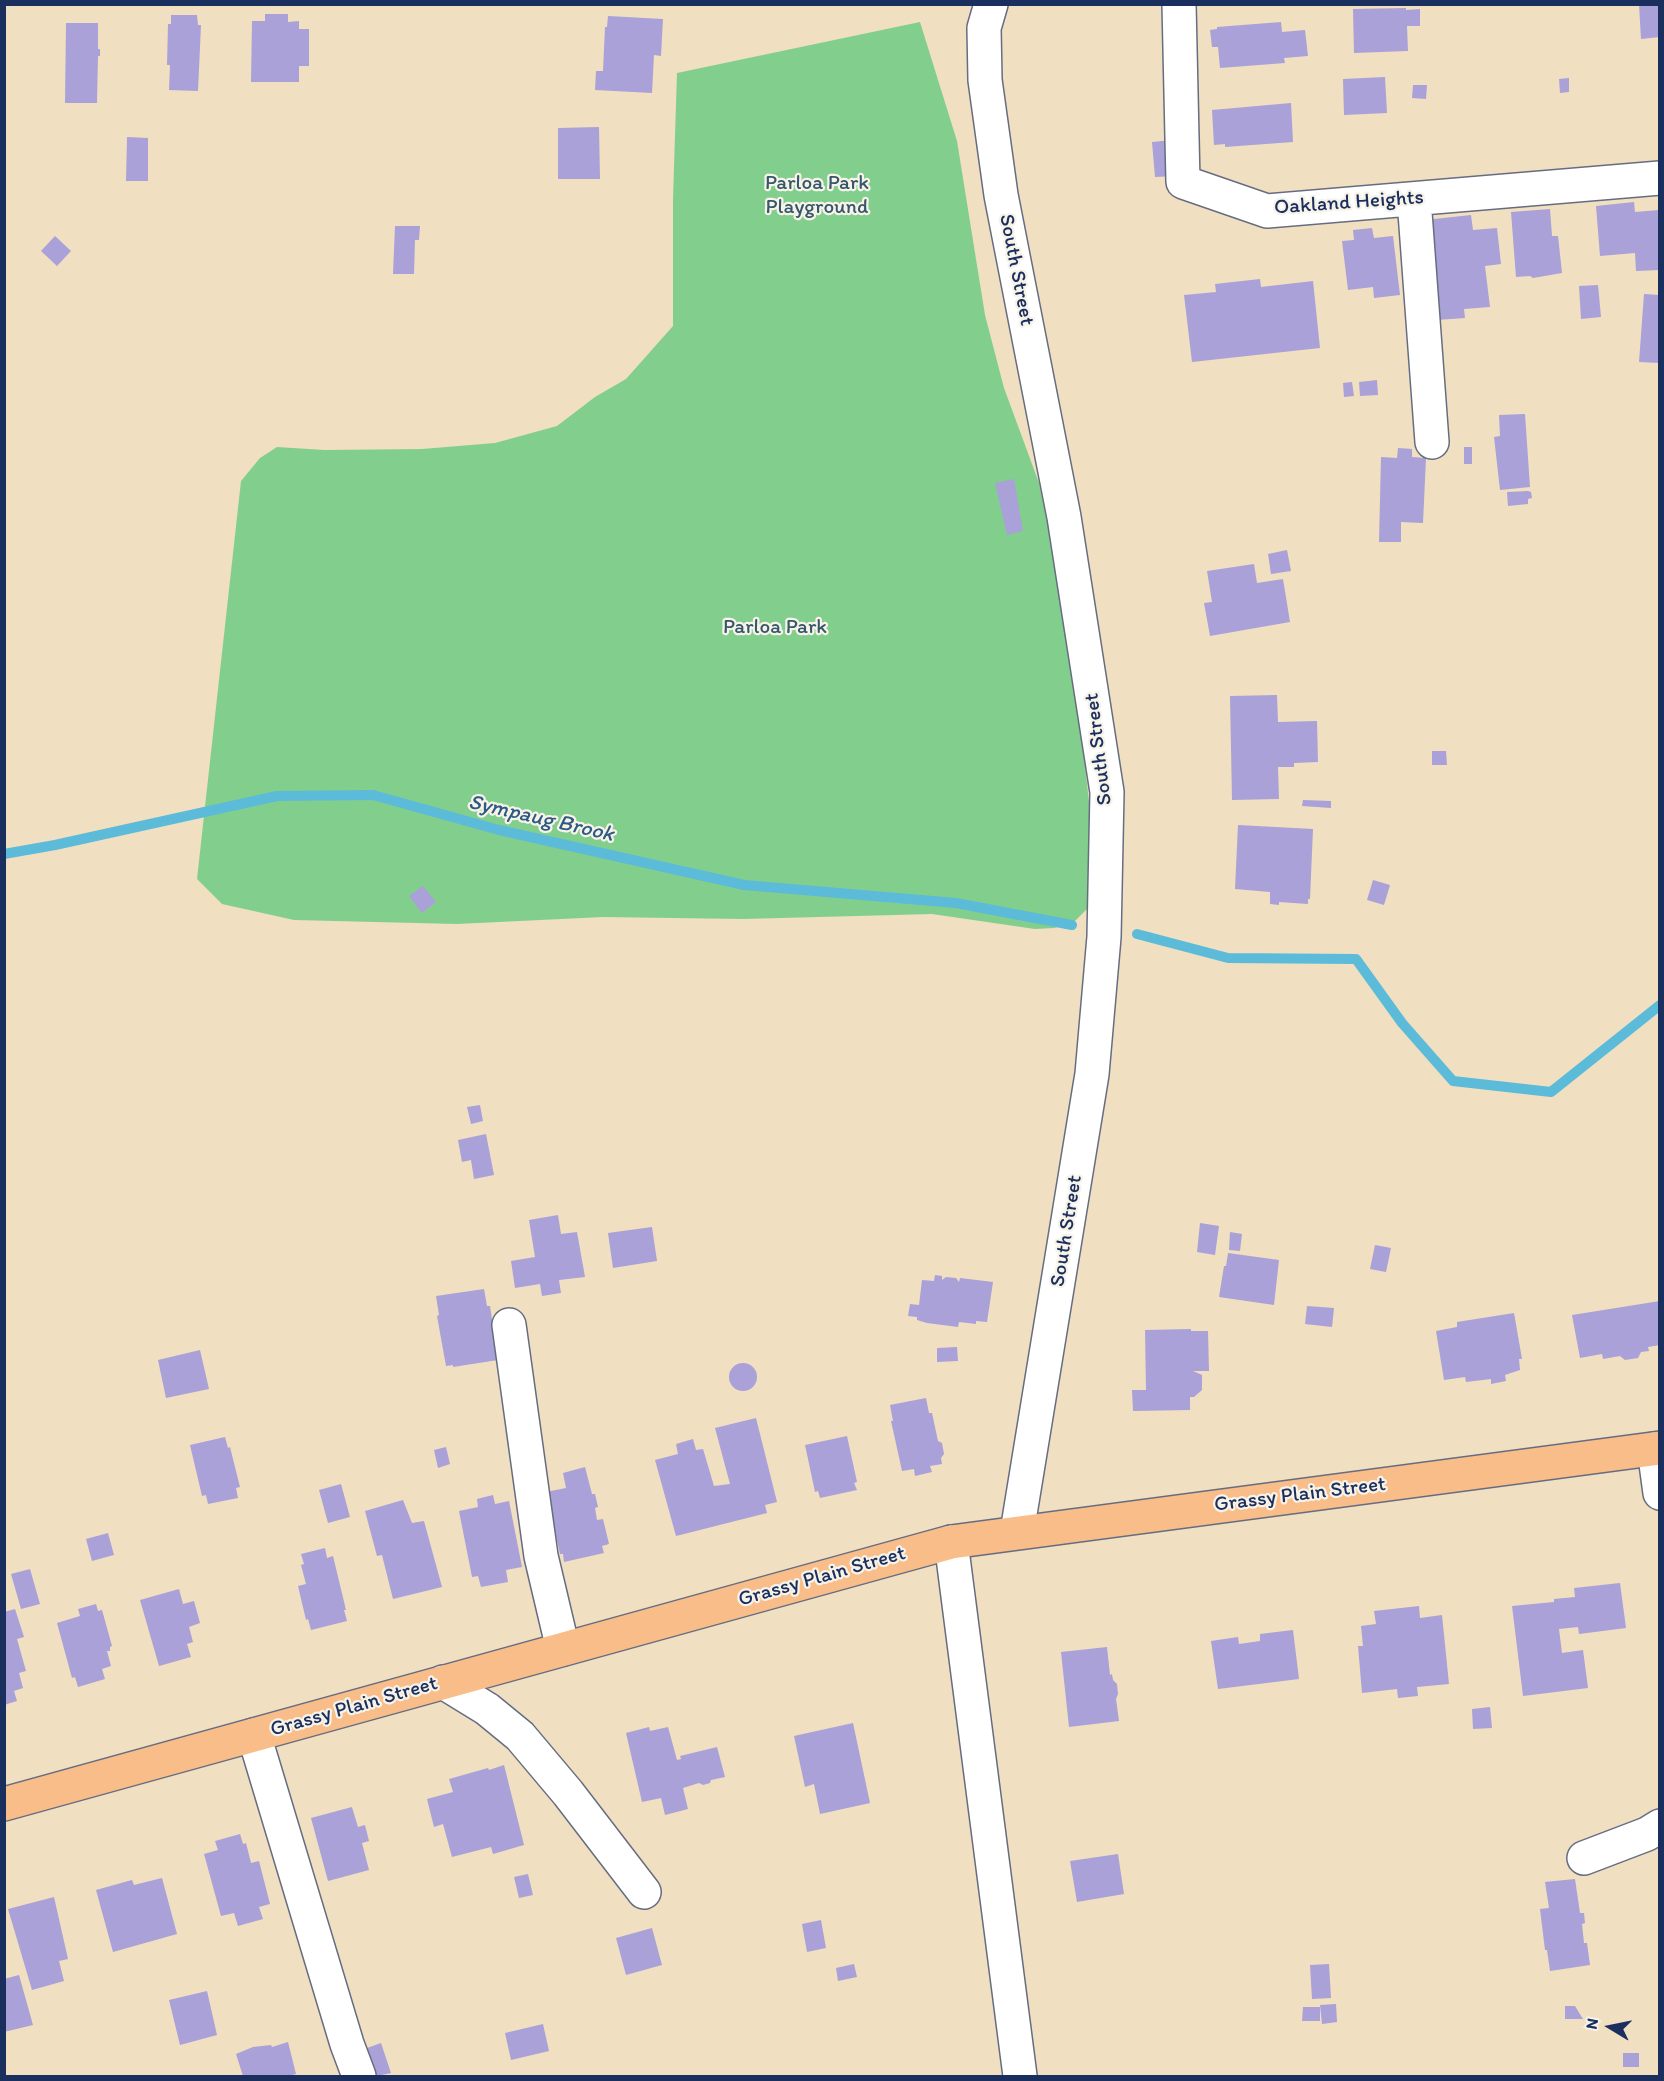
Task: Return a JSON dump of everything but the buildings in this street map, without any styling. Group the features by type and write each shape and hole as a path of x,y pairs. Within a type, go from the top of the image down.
{"main road":[{"name":"Grassy Plain Street","path":"4,1804 951,1542 1657,1449"}],"street":[{"name":"South Street","path":"991,4 984,28 985,80 1001,195 1064,517 1107,792 1104,937 1092,1074 1017,1533"},
{"name":"Oakland Heights","path":"1179,4 1184,182 1267,211 1659,178"},
{"path":"1414,199 1432,441"},
{"path":"509,1325 541,1556 563,1649"},
{"path":"1657,1449 1659,1493"},
{"path":"951,1542 1020,2076"},
{"path":"443,1682 487,1709 520,1736 568,1793 644,1892"},
{"path":"254,1735 347,2044 359,2076"},
{"path":"1584,1858 1647,1834 1659,1826"}],"green space":[{"name":"Parloa Park","path":"920,22 957,141 985,315 1004,388 1039,483 1058,568 1074,665 1090,811 1089,907 1073,923 1054,928 1035,929 932,914 743,919 603,917 457,924 294,920 222,904 197,879 241,481 260,458 277,447 325,450 422,449 495,443 557,426 595,397 626,379 673,326 673,199 677,73"}],"waterway":[{"name":"Sympaug Brook","path":"4,854 277,796 373,795 499,830 744,885 956,903 1072,925"},
{"name":"Sympaug Brook","path":"1137,934 1228,958 1356,959 1402,1023 1453,1081 1551,1092 1660,1005"}],"park label":[{"name":"Parloa Park Playground","path":"817,196"}]}
